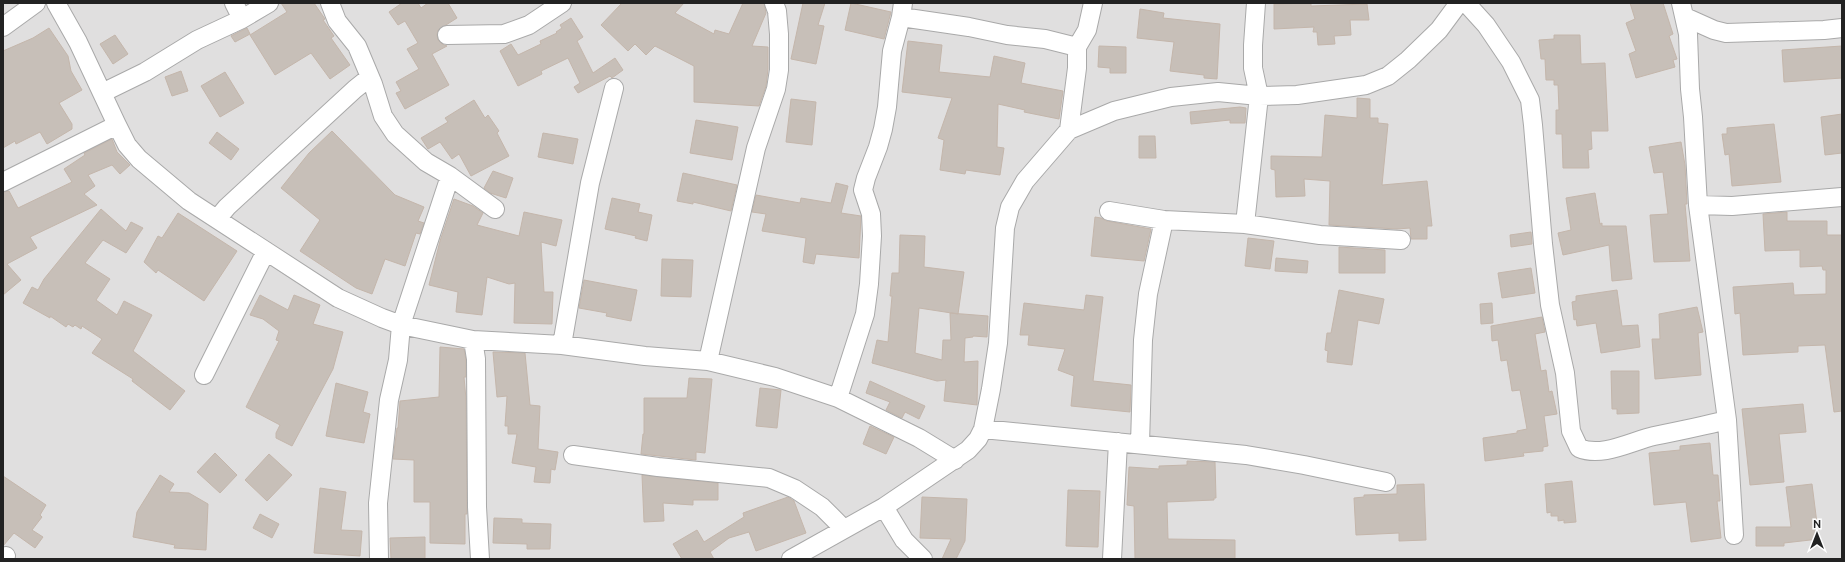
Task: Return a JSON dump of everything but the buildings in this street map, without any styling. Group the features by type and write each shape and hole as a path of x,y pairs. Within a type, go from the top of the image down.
{"street":[{"path":"3,27 36,3"},
{"path":"56,3 78,42 127,145 139,159 189,201 338,298 401,325 473,340 562,345 645,356 708,361 775,377 838,398 919,438 955,460"},
{"path":"102,94 145,72 196,40 238,11 269,3"},
{"path":"330,3 337,21 357,46 383,116 395,134 426,162 450,176 495,209"},
{"path":"447,35 504,34 529,25 562,3"},
{"path":"708,361 756,148 776,89 779,70 779,34 777,11 774,3"},
{"path":"1069,130 1077,68 1077,47 1087,30 1093,3"},
{"path":"1245,224 1259,96 1253,68 1252,45 1256,3"},
{"path":"794,558 884,507 955,460 968,450 978,439 983,429 998,343 1005,228 1010,207 1025,181 1069,130 1114,111 1172,97 1218,92 1259,96 1296,95 1366,85 1388,76 1408,60 1439,30 1459,3"},
{"path":"1466,3 1486,25 1511,62 1530,100 1550,305 1565,372 1571,431 1575,442 1579,448 1583,450 1601,450 1727,420"},
{"path":"838,398 865,314 869,284 872,236 871,214 863,190 883,128 887,107 892,51 902,10 969,27 1007,35 1045,39 1077,47"},
{"path":"1683,10 1688,34 1690,89 1698,204 1727,420 1734,535"},
{"path":"1683,10 1707,28 1726,33 1824,30 1842,28"},
{"path":"217,220 227,207 355,89 370,78"},
{"path":"562,345 590,183 614,88"},
{"path":"3,182 117,125"},
{"path":"379,559 378,503 389,400 398,360 401,325 450,176"},
{"path":"1698,204 1732,206 1842,197"},
{"path":"1110,211 1164,220 1245,224 1320,235 1401,240"},
{"path":"1140,444 1143,340 1148,294 1164,220"},
{"path":"204,375 266,251"},
{"path":"473,340 476,359 477,506 480,559"},
{"path":"983,429 1246,455 1386,482"},
{"path":"1112,559 1118,442"},
{"path":"573,455 658,467 769,478 795,489 822,507 844,529"},
{"path":"884,507 904,540 923,559"}],"shaded area":[{"path":"3,3 1842,3 1842,559 3,559"}]}
